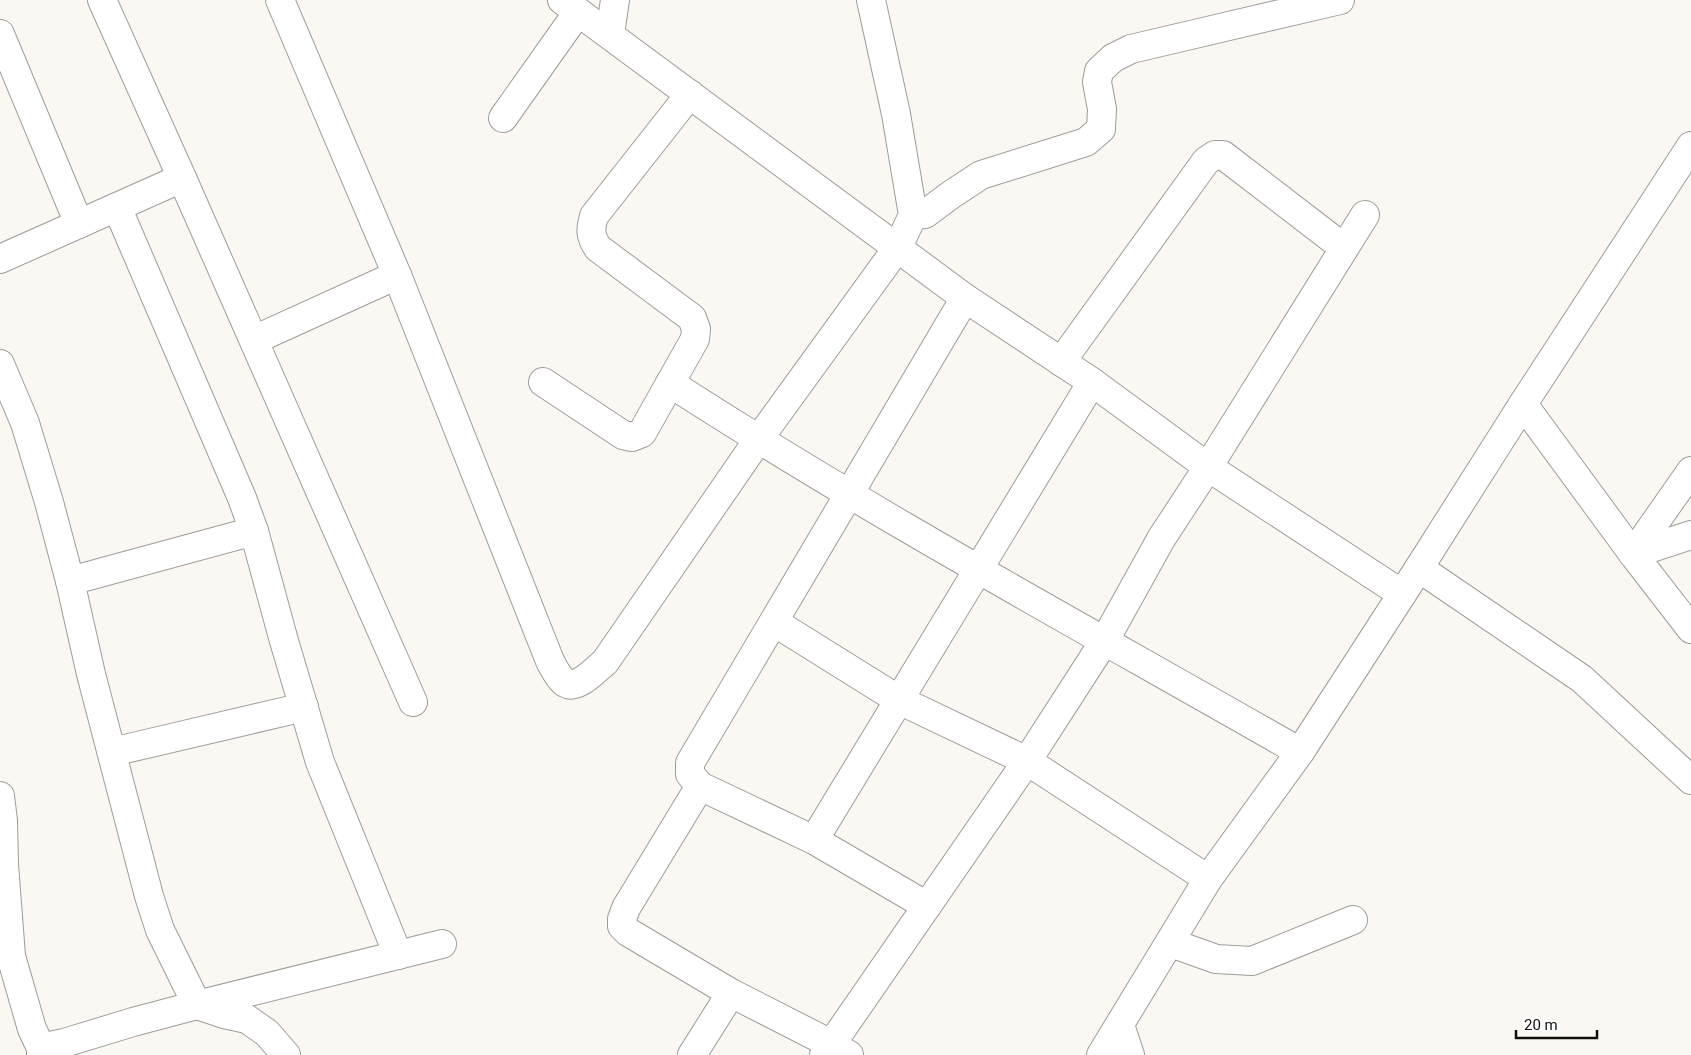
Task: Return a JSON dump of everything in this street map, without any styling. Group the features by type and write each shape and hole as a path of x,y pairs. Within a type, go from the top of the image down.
{"street":[{"path":"102,0 413,702"},
{"path":"280,0 397,275 550,661 559,677 566,684 572,685 586,679 605,662 758,440 898,247 913,215 896,114 871,0"},
{"path":"610,34 615,0"},
{"path":"913,215 925,214 981,175 1086,142 1100,129 1102,110 1097,82 1099,71 1114,58 1131,49 1340,0"},
{"path":"503,118 570,6 965,298 1092,382 1208,467 1402,594"},
{"path":"0,34 79,224"},
{"path":"543,382 623,435 632,437 642,432 695,340 696,329 692,318 598,248 591,238 590,228 594,216 690,94"},
{"path":"1101,1055 1171,943 1208,879 1300,752 1691,146"},
{"path":"1061,362 1206,161 1215,155 1223,155 1344,248"},
{"path":"0,259 182,178"},
{"path":"118,207 242,498 254,531 320,762 398,955"},
{"path":"700,786 626,908 622,918 622,926 628,932 730,994 834,1051 927,906 1027,761 1105,640 1161,539 1365,215"},
{"path":"254,340 397,275"},
{"path":"927,906 814,840 700,786 690,774 690,763 965,298"},
{"path":"0,364 25,423 49,502 70,581 91,674 160,930 197,1005 247,1019 267,1033 286,1055"},
{"path":"814,840 1092,382"},
{"path":"670,383 758,440 1300,752"},
{"path":"1523,404 1633,554 1691,629"},
{"path":"1633,554 1691,471"},
{"path":"70,581 254,531"},
{"path":"1633,554 1691,534"},
{"path":"1420,568 1582,679 1691,780"},
{"path":"774,622 899,700 1027,761 1208,879"},
{"path":"112,752 304,706"},
{"path":"0,796 4,911 11,956 32,1029 41,1052 132,1022 442,944"},
{"path":"1171,943 1216,959 1252,961 1353,920"},
{"path":"692,1055 730,994"},
{"path":"1120,1025 1130,1055"}]}
